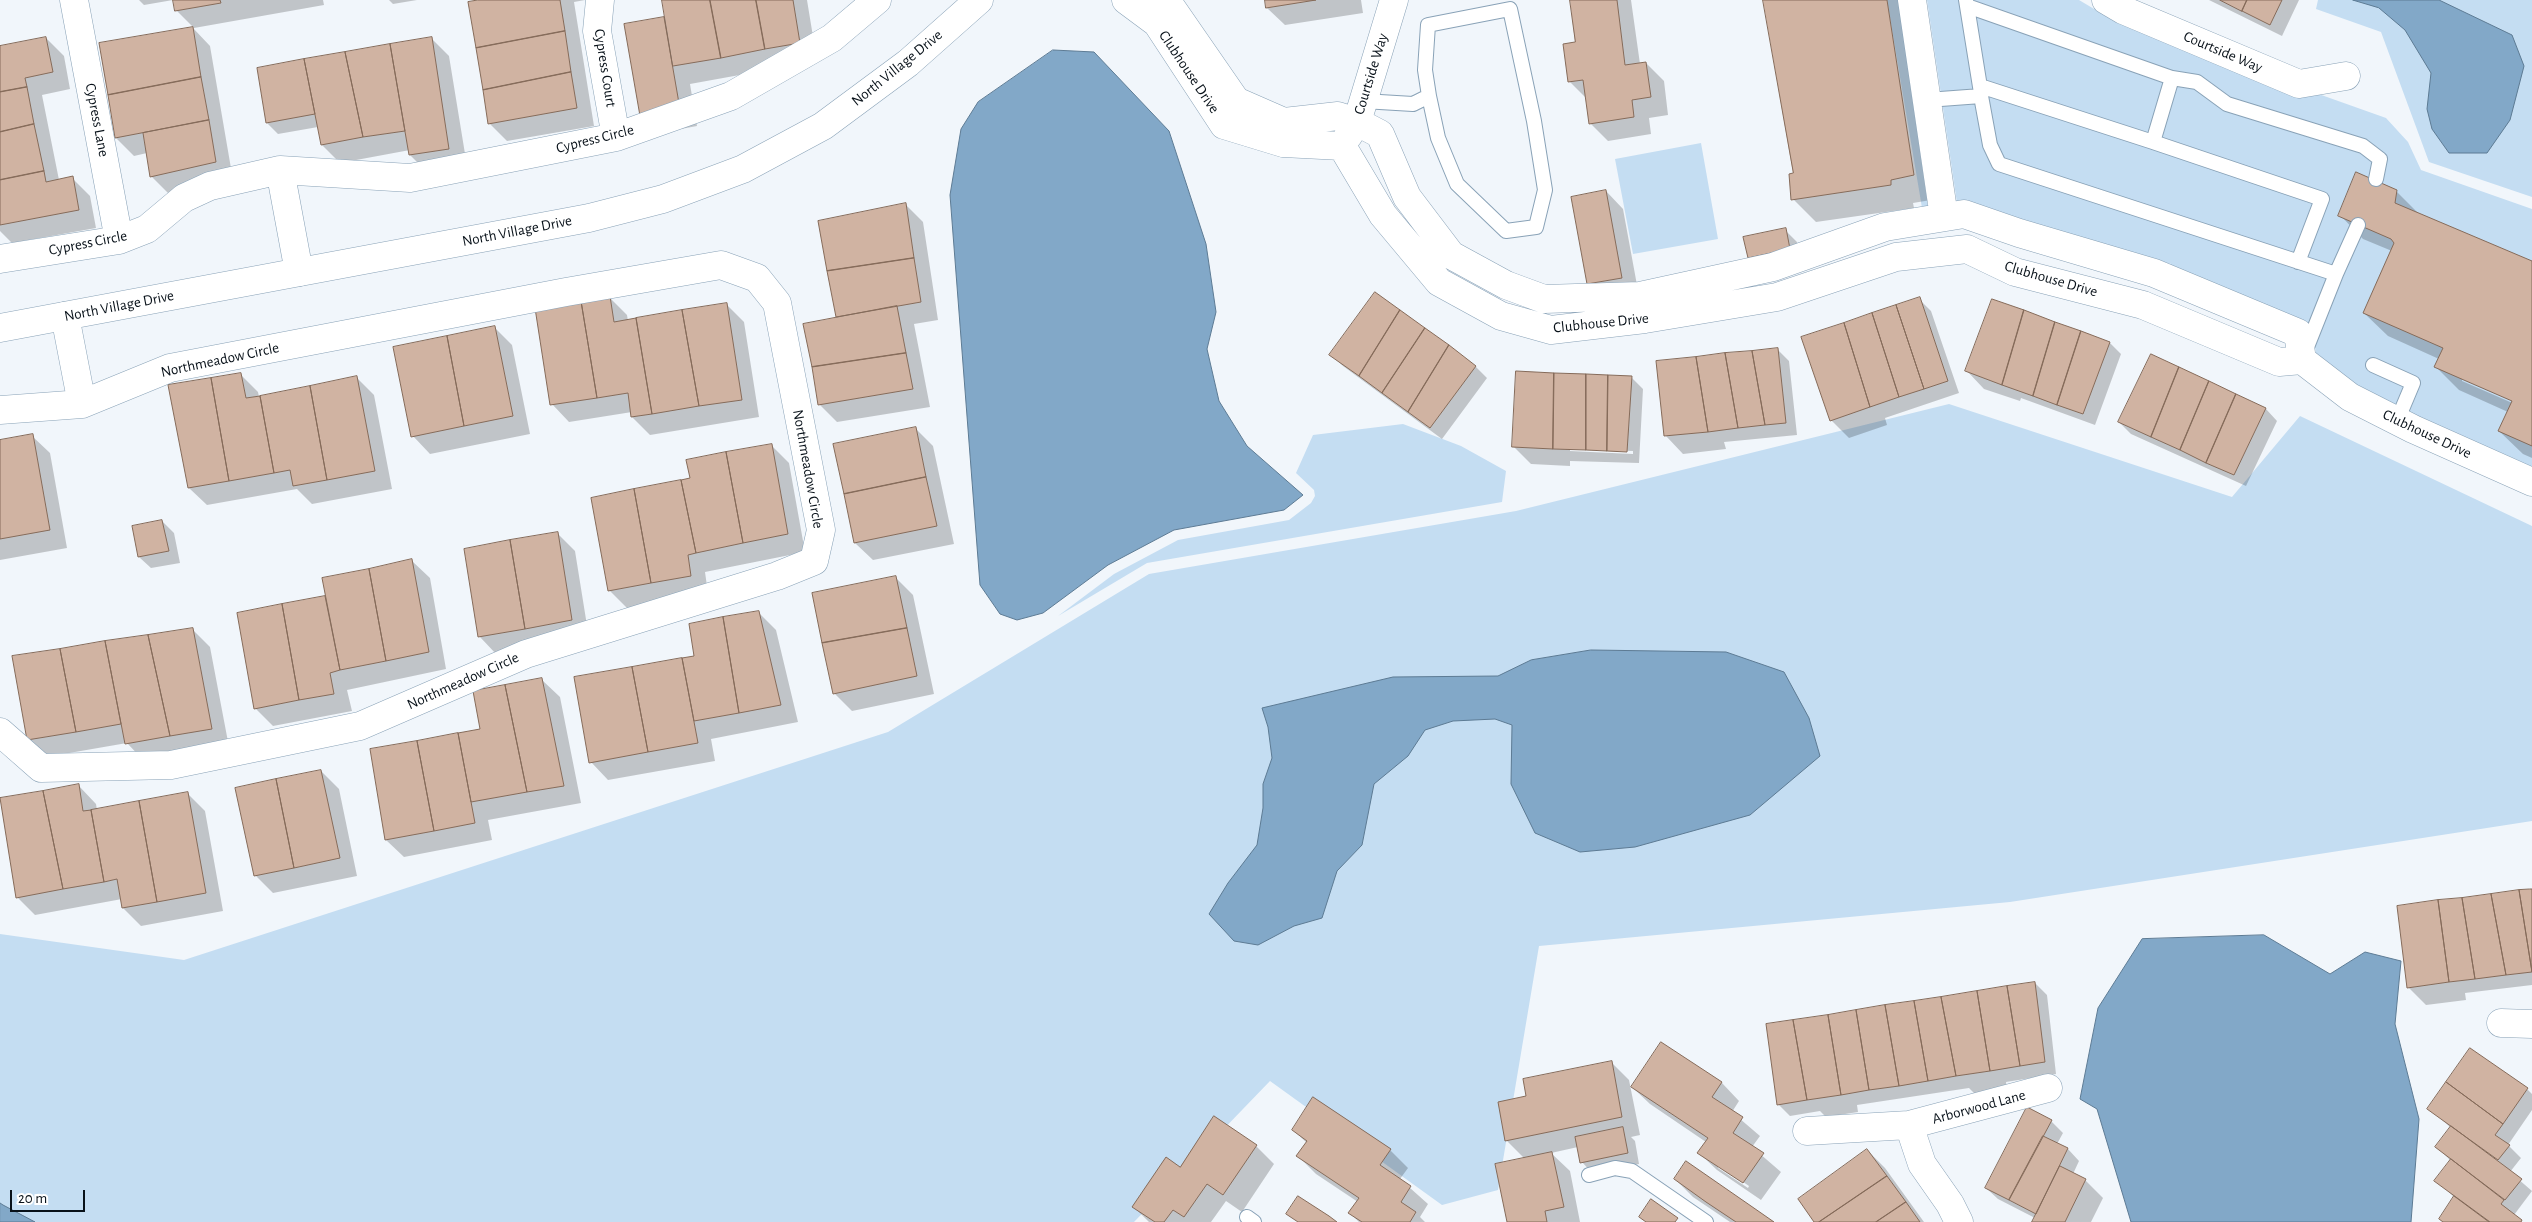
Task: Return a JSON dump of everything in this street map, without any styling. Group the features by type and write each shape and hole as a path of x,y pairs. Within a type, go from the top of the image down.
{"street":[{"name":"Cypress Lane","path":"74,0 119,240"},
{"name":"Cypress Court","path":"600,0 597,31 616,137"},
{"name":"Cypress Circle","path":"0,259 119,240 147,230 184,198 210,186 280,170 410,178 616,137 731,96 832,38 877,0"},
{"name":"North Village Drive","path":"0,328 589,218 664,199 743,169 823,126 908,63 979,0"},
{"name":"Clubhouse Drive","path":"1126,0 1156,24 1224,125 1283,143 1342,146 1383,215 1439,282 1501,316 1551,330 1645,319 1777,297 1896,257 1967,249 2015,272 2144,305 2279,362 2302,360 2350,397 2397,421 2532,482"},
{"name":"Clubhouse Drive","path":"1161,0 1171,7 1236,101 1284,122 1338,116 1360,111 1380,134 1406,197 1451,255 1506,285 1544,299 1640,296 1774,267 1884,227 1964,214 2019,233 2154,273 2298,333 2302,360"},
{"name":"Courtside Way","path":"1342,146 1360,111 1394,0"},
{"path":"1912,0 1944,217"},
{"name":"Courtside Way","path":"2106,0 2123,10 2299,84 2346,76"},
{"path":"280,170 299,272"},
{"name":"Northmeadow Circle","path":"0,410 82,404 170,368 566,292 721,265 757,278 777,303 821,530 814,562 777,576 526,654 360,726 171,765 40,768 0,732"},
{"path":"2144,305 2154,273"},
{"path":"65,316 82,404"},
{"path":"2501,1023 2532,1024"},
{"name":"Arborwood Lane","path":"1807,1131 1909,1125 2048,1088"},
{"path":"1909,1125 1922,1164 1950,1204 1959,1222"}],"lane":[{"path":"2336,274 1999,164 1990,145 1967,3 2172,78 2197,82 2227,104 2363,146 2380,159 2376,179"},
{"path":"1510,9 1534,121 1545,190 1536,227 1506,231 1457,184 1438,138 1429,96 1425,70 1428,25 1510,9"},
{"path":"2152,142 2172,78"},
{"path":"1927,100 1981,91 2152,142 2322,199 2298,262"},
{"path":"1360,111 1413,104 1429,96"},
{"path":"2302,360 2336,274 2358,225"},
{"path":"2373,364 2413,383 2397,421"},
{"path":"1589,1175 1615,1168 1632,1171 1706,1222"}],"shaded area":[{"path":"1887,0 1898,0 1928,207 1922,208"},
{"path":"1927,0 2079,0 2116,22 2386,118 2408,142 2421,170 2532,209 2532,467 2420,418 2358,386 2316,353 2312,331 2304,321 2171,266 2171,264 1957,203"},
{"path":"2318,0 2532,0 2532,197 2429,162 2381,32 2316,9"},
{"path":"2353,0 2439,0 2512,35 2524,66 2510,120 2487,153 2449,153 2432,129 2427,109 2431,73 2405,30 2379,8"},
{"path":"1053,50 1094,52 1169,131 1206,244 1216,312 1207,349 1219,401 1247,446 1303,495 1284,510 1174,530 1108,565 1043,613 1017,620 1000,614 980,585 950,195 961,129 978,102"},
{"path":"1701,143 1718,239 1633,254 1615,159"},
{"path":"1949,404 2232,497 2300,416 2532,526 2532,821 2010,902 1539,946 1498,1190 1442,1205 1270,1081 1134,1222 0,1222 0,934 184,960 888,732 1149,574 1516,511"},
{"path":"1403,424 1461,446 1506,471 1502,502 1147,563 1058,616 1114,574 1178,540 1289,520 1311,503 1315,496 1314,490 1296,473 1313,435"},
{"path":"1591,650 1726,652 1784,672 1809,718 1820,756 1750,815 1635,847 1580,852 1535,833 1511,784 1512,725 1495,719 1453,721 1425,730 1408,756 1374,784 1362,845 1337,871 1322,918 1294,926 1258,945 1234,941 1209,914 1228,883 1257,845 1263,808 1263,784 1272,758 1268,727 1262,708 1393,677 1498,676 1531,660"},
{"path":"2264,935 2330,974 2365,952 2401,961 2395,1024 2419,1119 2411,1222 2131,1222 2097,1109 2080,1099 2098,1008 2142,939"},
{"path":"0,1203 3,1205 35,1222 0,1222"}],"building":[{"path":"173,0 220,0 221,3 175,11"},
{"path":"478,0 560,0 565,31 476,48 468,2"},
{"path":"662,0 710,0 721,58 673,66"},
{"path":"710,0 756,0 765,49 721,58"},
{"path":"756,0 793,0 800,43 765,49"},
{"path":"1265,0 1316,0 1266,8"},
{"path":"1570,0 1617,0 1625,65 1646,62 1651,97 1632,100 1634,117 1589,124 1583,80 1568,82 1563,44 1575,42"},
{"path":"1763,0 1887,0 1914,175 1891,180 1891,185 1791,200 1789,174 1793,173"},
{"path":"2220,0 2247,0 2242,11"},
{"path":"2247,0 2282,0 2270,25 2242,11"},
{"path":"664,17 680,109 640,116 624,24"},
{"path":"193,27 201,77 108,95 99,43"},
{"path":"565,31 571,72 483,90 476,48"},
{"path":"46,37 53,72 25,78 27,87 0,92 0,46"},
{"path":"432,37 449,149 409,155 390,44"},
{"path":"390,44 405,131 363,137 345,52"},
{"path":"345,52 363,137 321,145 304,59"},
{"path":"304,59 315,114 266,123 257,68"},
{"path":"571,72 577,108 488,124 483,90"},
{"path":"201,77 209,120 115,138 108,95"},
{"path":"27,87 34,124 0,132 0,92"},
{"path":"209,120 216,162 150,177 143,133"},
{"path":"34,124 44,171 0,180 0,132"},
{"path":"44,171 46,182 73,176 79,210 0,225 0,180"},
{"path":"2356,172 2397,190 2395,203 2532,261 2532,446 2498,431 2512,401 2434,367 2443,348 2363,313 2394,243 2391,239 2338,216"},
{"path":"1606,190 1622,278 1587,284 1571,197"},
{"path":"906,203 914,258 827,271 818,221"},
{"path":"1786,228 1790,249 1748,258 1743,237"},
{"path":"914,258 921,302 836,317 827,271"},
{"path":"1375,292 1400,310 1359,376 1329,355"},
{"path":"610,296 614,322 636,318 652,414 631,417 628,393 597,398 581,301"},
{"path":"1920,297 1948,381 1924,389 1896,305"},
{"path":"1992,299 2024,310 2002,385 1965,371"},
{"path":"581,301 597,398 550,405 535,308"},
{"path":"727,303 742,400 699,406 682,310"},
{"path":"1896,305 1924,389 1899,397 1872,313"},
{"path":"897,306 906,353 812,367 803,324"},
{"path":"682,310 699,406 652,414 636,318"},
{"path":"1400,310 1425,328 1382,393 1359,376"},
{"path":"2024,310 2055,322 2033,396 2002,385"},
{"path":"1872,313 1899,397 1870,407 1844,323"},
{"path":"2055,322 2081,331 2057,405 2033,396"},
{"path":"1844,323 1870,407 1830,421 1801,337"},
{"path":"495,326 513,416 464,426 447,336"},
{"path":"1425,328 1449,345 1408,412 1382,393"},
{"path":"2081,331 2110,342 2083,414 2057,405"},
{"path":"447,336 464,426 411,437 393,347"},
{"path":"1449,345 1476,366 1430,428 1408,412"},
{"path":"1778,348 1786,423 1765,425 1752,351"},
{"path":"1752,351 1765,425 1738,428 1725,353"},
{"path":"906,353 913,389 818,405 812,367"},
{"path":"1725,353 1738,428 1708,432 1696,357"},
{"path":"2151,354 2179,367 2151,437 2118,422"},
{"path":"1696,357 1708,432 1664,436 1656,361"},
{"path":"2179,367 2209,381 2180,450 2151,437"},
{"path":"1516,371 1554,373 1553,449 1512,447"},
{"path":"241,373 246,398 260,396 274,473 229,481 211,378"},
{"path":"1554,373 1586,374 1586,450 1553,449"},
{"path":"1586,374 1608,375 1607,451 1586,450"},
{"path":"1608,375 1632,376 1627,452 1607,451"},
{"path":"357,376 375,471 327,480 310,386"},
{"path":"211,378 229,481 188,488 168,385"},
{"path":"2209,381 2236,394 2206,463 2180,450"},
{"path":"310,386 327,480 293,486 290,470 274,473 260,396"},
{"path":"2236,394 2266,408 2234,475 2206,463"},
{"path":"916,427 926,477 844,494 833,444"},
{"path":"33,434 50,530 0,539 0,440"},
{"path":"772,444 788,534 743,543 726,452"},
{"path":"726,452 743,543 696,553 681,480 690,478 686,460"},
{"path":"926,477 937,526 854,543 844,494"},
{"path":"681,480 696,553 688,555 691,576 651,583 634,489"},
{"path":"634,489 651,583 608,591 591,498"},
{"path":"162,520 169,551 138,557 132,526"},
{"path":"558,532 572,620 525,629 510,540"},
{"path":"510,540 525,629 478,637 464,549"},
{"path":"412,559 429,652 386,661 369,569"},
{"path":"369,569 386,661 340,670 322,578"},
{"path":"896,576 907,628 822,643 812,593"},
{"path":"325,596 340,670 330,673 334,694 299,700 282,604"},
{"path":"282,604 299,700 254,709 237,613"},
{"path":"759,611 781,705 739,713 723,617"},
{"path":"723,617 739,713 694,721 682,658 694,656 689,624"},
{"path":"193,628 212,729 170,736 148,635"},
{"path":"907,628 917,676 833,694 822,643"},
{"path":"148,635 170,736 125,744 105,641"},
{"path":"105,641 121,724 76,732 60,649"},
{"path":"60,649 76,732 27,740 12,656"},
{"path":"682,658 698,743 648,752 632,667"},
{"path":"632,667 648,752 589,763 574,677"},
{"path":"542,678 564,786 527,792 505,685"},
{"path":"505,685 527,792 471,802 458,733 480,729 473,691"},
{"path":"458,733 475,823 434,831 417,741"},
{"path":"417,741 434,831 385,840 370,749"},
{"path":"321,770 340,858 294,868 276,779"},
{"path":"276,779 294,868 254,876 235,788"},
{"path":"79,784 83,811 91,810 104,882 63,889 43,791"},
{"path":"43,791 63,889 16,898 0,798"},
{"path":"188,792 206,893 157,902 139,801"},
{"path":"139,801 157,902 122,908 117,879 104,882 91,810"},
{"path":"2532,889 2532,972 2519,890"},
{"path":"2519,890 2532,972 2506,975 2491,894"},
{"path":"2491,894 2506,975 2475,979 2462,898"},
{"path":"2462,898 2475,979 2449,982 2438,900"},
{"path":"2438,900 2449,982 2407,988 2397,906"},
{"path":"2035,982 2045,1062 2020,1066 2007,986"},
{"path":"2007,986 2020,1066 1990,1071 1977,991"},
{"path":"1977,991 1990,1071 1956,1076 1941,997"},
{"path":"1941,997 1956,1076 1928,1081 1914,1001"},
{"path":"1914,1001 1928,1081 1899,1086 1885,1005"},
{"path":"1885,1005 1899,1086 1869,1090 1856,1010"},
{"path":"1856,1010 1869,1090 1841,1095 1828,1015"},
{"path":"1828,1015 1841,1095 1807,1100 1793,1020"},
{"path":"1793,1020 1807,1100 1777,1105 1766,1024"},
{"path":"1661,1042 1722,1082 1712,1097 1743,1117 1733,1133 1764,1153 1743,1183 1697,1153 1708,1138 1631,1087"},
{"path":"2470,1048 2528,1088 2503,1124 2446,1082"},
{"path":"1612,1061 1622,1117 1505,1141 1498,1102 1526,1096 1523,1079"},
{"path":"2446,1082 2503,1124 2495,1135 2510,1145 2498,1160 2427,1109"},
{"path":"1313,1097 1391,1149 1380,1165 1411,1186 1401,1202 1416,1212 1410,1222 1362,1222 1348,1213 1359,1198 1296,1156 1307,1141 1292,1130"},
{"path":"2027,1107 2052,1120 2009,1200 1985,1188"},
{"path":"1214,1116 1257,1145 1223,1195 1207,1184 1184,1217 1173,1210 1164,1222 1155,1222 1132,1207 1166,1157 1180,1167"},
{"path":"2451,1126 2522,1179 2505,1200 2435,1147"},
{"path":"1623,1127 1628,1153 1580,1163 1575,1137"},
{"path":"2043,1136 2068,1148 2036,1214 2009,1200"},
{"path":"1867,1149 1887,1176 1819,1222 1814,1222 1798,1199"},
{"path":"1552,1152 1564,1207 1545,1211 1547,1222 1507,1222 1495,1164"},
{"path":"2451,1159 2504,1200 2501,1204 2522,1220 2521,1222 2490,1222 2434,1181"},
{"path":"1686,1161 1774,1222 1736,1222 1706,1202 1674,1179"},
{"path":"2060,1166 2086,1179 2065,1222 2032,1222"},
{"path":"1887,1176 1906,1202 1876,1222 1819,1222"},
{"path":"1298,1196 1337,1222 1298,1222 1286,1214"},
{"path":"2454,1196 2489,1222 2443,1222 2439,1219"},
{"path":"1651,1199 1678,1218 1675,1222 1646,1222 1639,1217"},
{"path":"1906,1202 1920,1222 1876,1222"}]}
